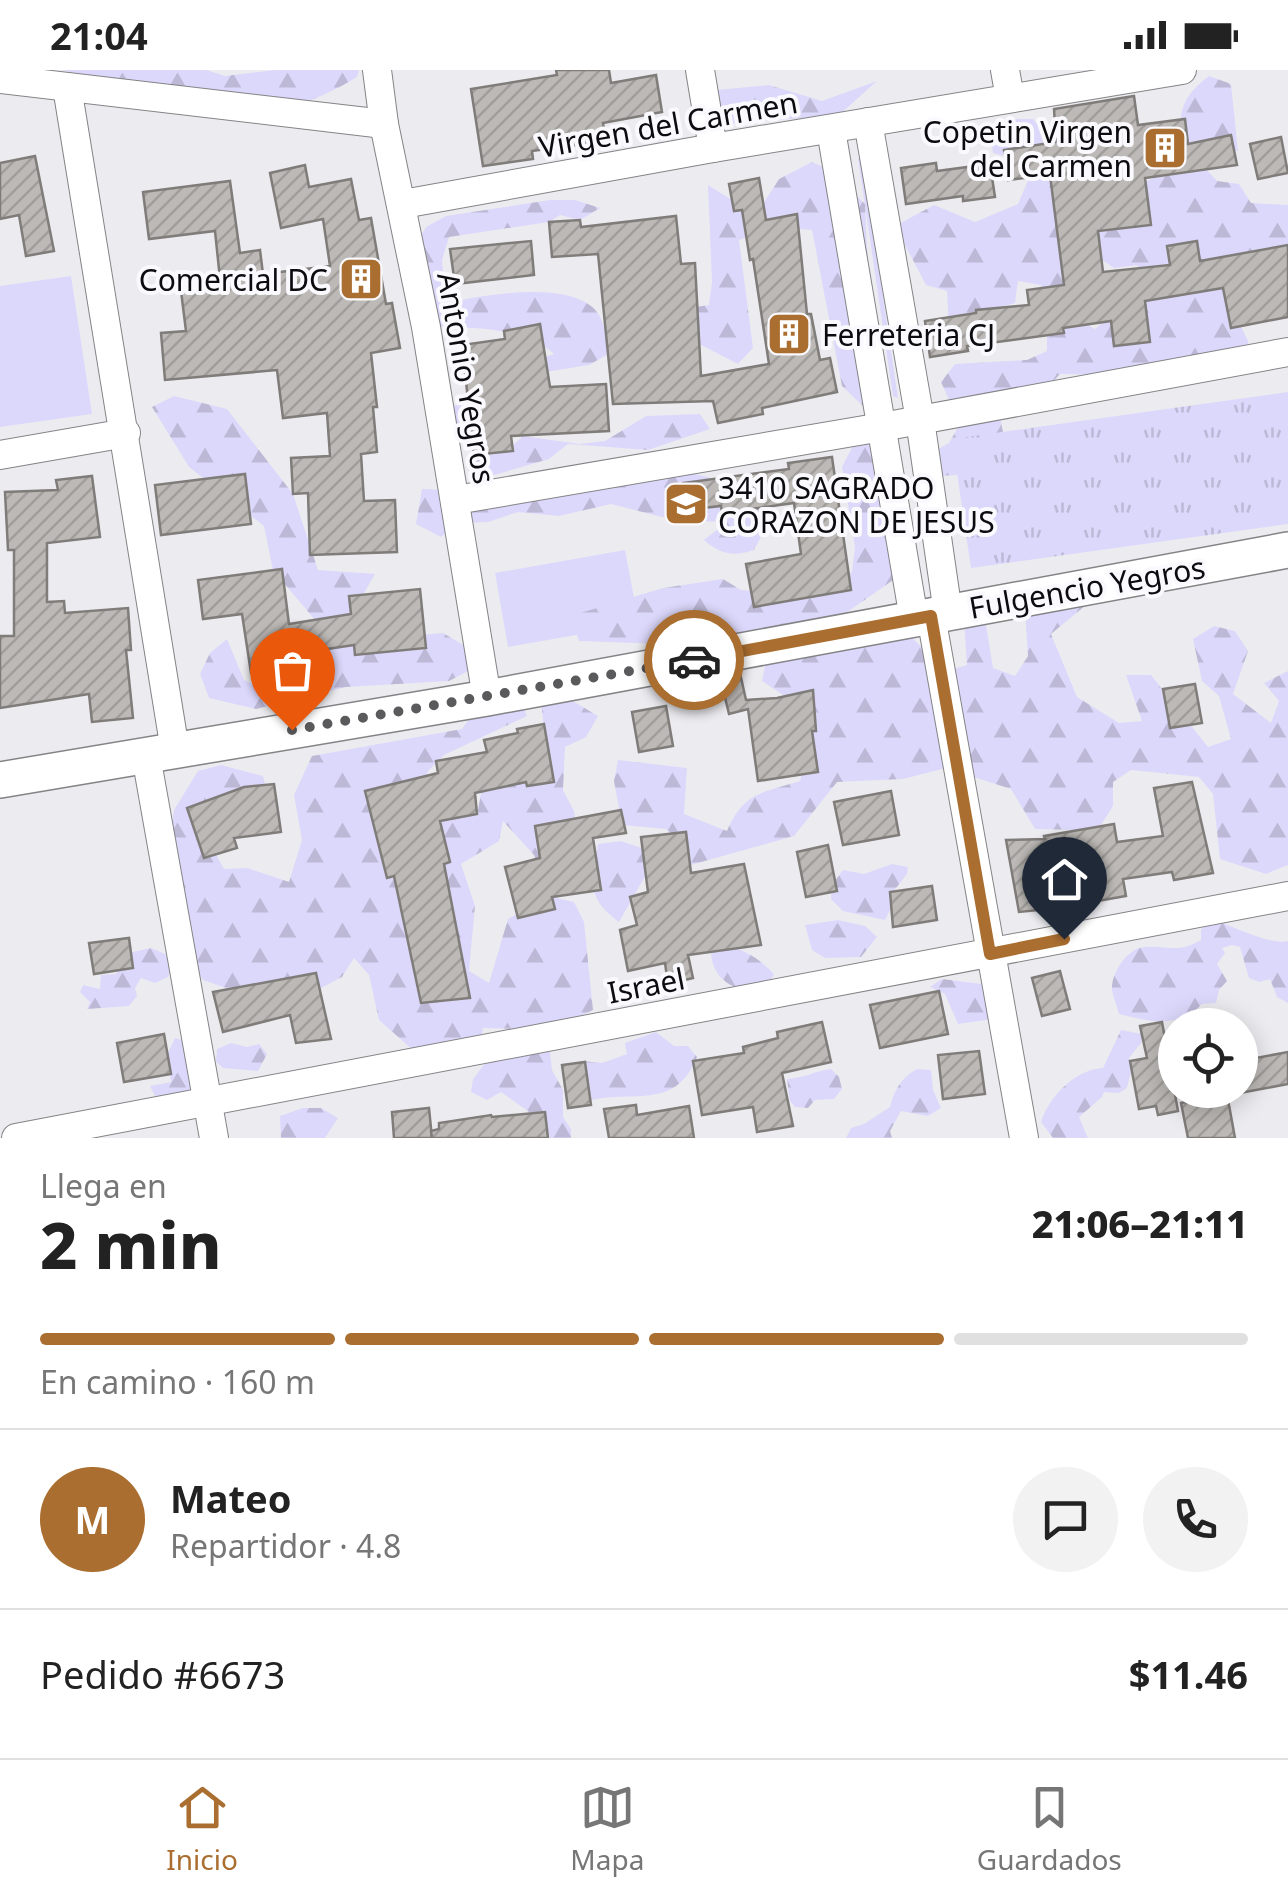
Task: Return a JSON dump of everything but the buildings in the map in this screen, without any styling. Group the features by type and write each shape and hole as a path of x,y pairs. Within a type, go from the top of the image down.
{"street":[{"name":"Antonio Yegros","path":"377,70 456,500 487,698"},
{"path":"700,70 713,148"},
{"path":"1005,70 1010,98"},
{"name":"Virgen del Carmen","path":"403,204 1182,70"},
{"path":"0,79 384,124"},
{"path":"67,87 126,433 161,753 214,1138"},
{"path":"868,122 920,420 931,616"},
{"path":"830,130 882,427 931,616 1024,1138"},
{"path":"456,500 1288,352"},
{"path":"0,455 126,433"},
{"name":"Fulgencio Yegros","path":"0,780 487,698 1288,550"},
{"name":"Israel","path":"16,1138 1288,896"}],"green space":[{"path":"62,70 206,70 225,76 275,70 359,70 357,77 327,93 270,111 193,103"},
{"path":"1209,76 1231,84 1238,151 1216,148 1202,165 1217,181 1239,184 1251,203 1288,205 1288,264 1217,277 1248,341 1245,363 1201,377 1060,374 1030,406 1000,418 1005,441 978,474 936,476 930,454 949,443 960,424 941,382 955,364 1027,360 1047,351 1047,305 1041,285 1018,281 1015,303 993,309 949,332 947,291 926,285 895,226 934,205 975,222 1018,204 1035,164 993,153 990,132 1009,119 1033,119 1048,137 1075,318 1095,329 1147,284 1137,265 1114,268 1097,256 1083,111 1102,100 1117,116 1127,192 1166,171 1181,154 1182,110 1191,93"},
{"path":"877,81 839,115 718,125 717,90 769,85 822,101"},
{"path":"858,158 863,160 898,398 893,396"},
{"path":"812,162 832,171 865,204 874,403 863,406 842,386 812,230 775,227 739,240 753,348 738,364 662,325 676,310 709,305 712,282 708,185 756,215 779,179"},
{"path":"550,200 575,200 600,208 580,220 560,215 549,222 449,237 442,260 444,282 462,300 535,292 574,297 589,304 599,315 610,353 589,365 496,380 483,445 506,452 523,436 580,444 605,441 646,416 700,414 710,429 648,450 568,444 549,459 477,480 474,455 448,410 510,369 554,354 512,333 432,326 414,248 426,227 446,216"},
{"path":"71,276 92,414 0,427 0,286"},
{"path":"1288,392 1288,524 971,568 952,439"},
{"path":"174,396 227,409 293,494 318,570 375,574 364,593 363,640 443,633 465,646 470,670 449,681 346,687 256,709 209,698 200,674 210,653 227,639 244,680 265,689 289,687 320,650 315,620 273,570 264,526 189,467 152,407"},
{"path":"859,434 871,434 896,578 843,615 717,646 579,641 575,629 577,614 663,588 723,579 741,590 790,594 844,579 852,572 855,547 842,467"},
{"path":"668,468 728,484 754,501 763,528 754,550 727,553 704,540 727,522 674,520 611,504 559,516 518,512 488,522 459,523 441,537 416,524 422,489 447,490"},
{"path":"625,550 639,624 508,647 495,573"},
{"path":"1066,595 1086,605 1051,634 1077,697 1119,723 1142,721 1126,675 1151,675 1208,747 1231,739 1219,696 1202,681 1193,639 1214,626 1235,631 1248,651 1233,694 1271,723 1279,701 1264,683 1288,671 1288,865 1266,874 1220,859 1213,794 1199,777 1131,770 1113,782 1113,806 1101,825 1079,830 1035,829 1011,789 946,768 903,779 837,782 794,836 644,878 619,922 601,905 593,879 598,844 621,841 665,856 683,843 666,829 622,825 614,781 618,760 687,768 684,814 727,831 748,801 800,781 816,717 762,681 766,660 896,622 946,671 967,665 964,622 986,625 993,668 1015,676 1028,656 1025,612"},
{"path":"517,694 527,716 444,755 428,771 420,793 431,817 478,810 482,788 549,773 541,702 561,694 598,716 586,737 565,747 563,790 574,811 584,876 543,878 534,855 503,821 499,841 461,864 475,906 469,971 489,983 508,919 548,896 574,902 584,922 593,1010 551,1030 483,1028 479,1049 414,1051 379,1020 369,975 354,958 342,977 321,988 252,997 203,980 160,921 174,810 198,771 221,765 263,776 274,819 202,829 224,869 247,868 289,882 302,840 294,795 312,756 462,729 475,711"},
{"path":"892,864 908,867 889,897 891,908 885,920 843,911 831,899 832,885 843,870 864,874"},
{"path":"1210,919 1261,938 1288,941 1288,1003 1277,997 1270,979 1259,982 1249,978 1240,947 1232,945 1222,948 1225,953 1217,964 1227,981 1219,990 1216,1003 1198,1008 1158,1008 1158,1021 1119,1014 1112,983 1126,957 1138,948 1179,948 1192,944 1201,940 1201,930"},
{"path":"838,920 865,926 877,937 861,957 825,958 812,950 805,925"},
{"path":"725,946 752,956 774,974 767,988 746,990 721,978 711,950"},
{"path":"151,948 165,954 172,968 168,977 155,983 141,978 135,988 137,996 129,1006 87,1009 90,1002 80,992 83,985 100,989 101,975 116,974 128,953"},
{"path":"942,979 982,984 999,996 993,1019 958,1024 945,994 930,987"},
{"path":"1121,1030 1142,1034 1141,1043 1129,1058 1132,1067 1127,1088 1119,1093 1104,1092 1079,1117 1088,1138 1053,1138 1041,1122 1050,1103 1083,1073 1103,1068"},
{"path":"656,1032 674,1046 688,1046 697,1057 677,1085 651,1095 587,1101 577,1068 582,1061 602,1063 627,1054 625,1043"},
{"path":"175,1038 188,1042 197,1091 165,1098 155,1096 150,1086 171,1082 168,1053"},
{"path":"231,1043 247,1047 259,1044 267,1054 258,1071 223,1068 216,1062 217,1049"},
{"path":"536,1050 550,1052 552,1070 563,1090 563,1117 571,1129 571,1138 550,1138 546,1124 501,1092 487,1100 471,1092 473,1079 489,1058"},
{"path":"831,1069 839,1077 842,1089 834,1099 815,1100 808,1108 795,1107 790,1101 787,1079"},
{"path":"917,1069 931,1070 933,1090 941,1108 928,1116 901,1111 890,1131 892,1138 846,1138 851,1128 890,1107 899,1085"},
{"path":"303,1108 321,1108 338,1118 325,1138 281,1138 280,1116"}],"way so far":[{"path":"292,730 694,660"}],"place":[{"name":"Copetin Virgen del Carmen","path":"1165,148"},
{"name":"Comercial DC","path":"361,279"},
{"name":"Ferreteria CJ","path":"789,334"},
{"name":"3410 SAGRADO CORAZON DE JESUS","path":"686,504"}],"route":[{"path":"694,660 931,616 990,954 1064,939"}]}
